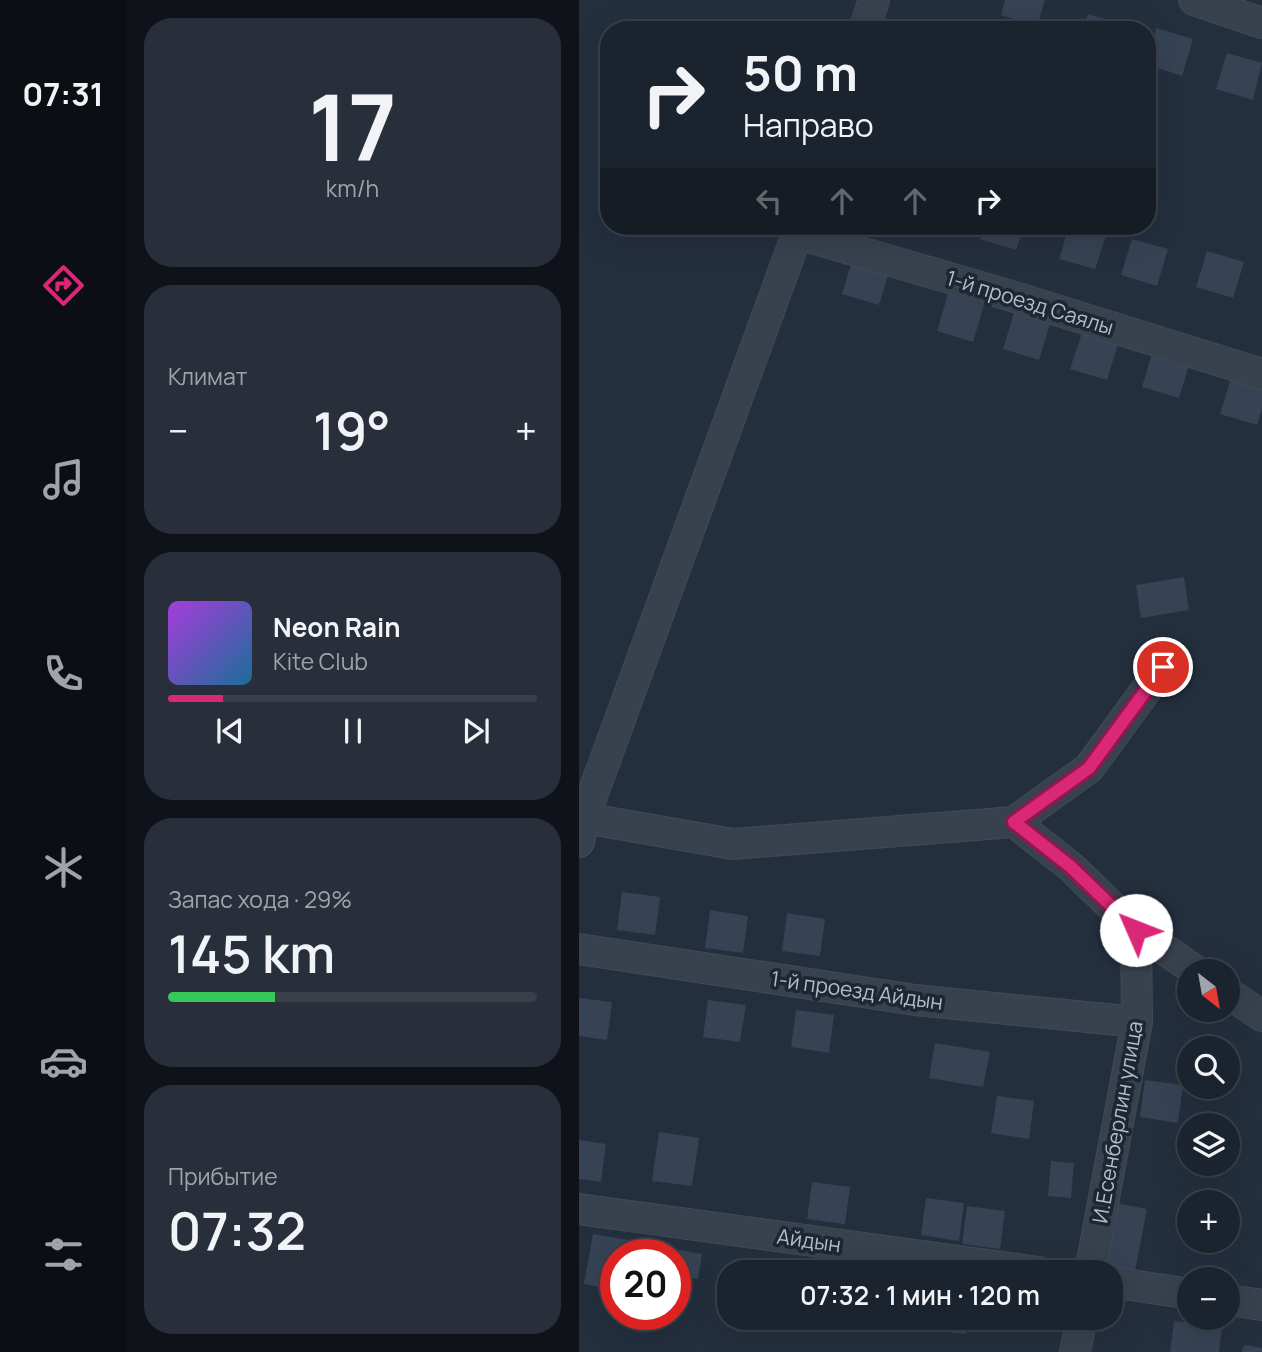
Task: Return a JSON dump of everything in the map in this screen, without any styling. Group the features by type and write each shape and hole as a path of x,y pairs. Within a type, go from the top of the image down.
{"street":[{"path":"867,21 874,0"},
{"path":"1194,0 1262,23"},
{"path":"797,235 581,824 733,844 1014,822 1089,768 1163,667"},
{"name":"1-й проезд Саялы","path":"815,235 1262,374"},
{"path":"1014,822 1071,867 1136,930 1178,959"},
{"name":"И.Есенберлин улица","path":"1092,1260 1137,1022 1136,930"},
{"name":"1-й проезд Айдын","path":"579,949 915,1000 1137,1022"},
{"path":"1241,1002 1262,1016"},
{"name":"Айдын","path":"579,1209 951,1260"},
{"path":"1123,1284 1177,1292"},
{"path":"1240,1302 1262,1305"},
{"path":"1075,1352 1080,1330"}],"building":[{"path":"1005,0 1045,0 1039,21 1021,21 1001,15"},
{"path":"1088,14 1112,21 1086,21"},
{"path":"1156,28 1193,39 1182,76 1156,68"},
{"path":"1227,53 1262,63 1253,100 1216,89"},
{"path":"981,235 1021,235 1016,250 980,239"},
{"path":"1066,235 1106,235 1095,269 1059,259"},
{"path":"1132,239 1168,249 1157,286 1121,275"},
{"path":"1207,251 1244,262 1233,298 1196,287"},
{"path":"853,258 890,269 879,305 842,294"},
{"path":"948,294 984,305 973,342 937,331"},
{"path":"1014,313 1050,324 1039,360 1003,349"},
{"path":"1082,333 1118,344 1107,380 1070,369"},
{"path":"1153,350 1190,362 1179,398 1142,387"},
{"path":"1231,378 1262,387 1262,409 1257,425 1220,414"},
{"path":"1184,577 1189,610 1141,618 1136,585"},
{"path":"622,892 660,897 655,935 617,930"},
{"path":"710,910 748,916 743,953 705,948"},
{"path":"787,913 825,919 820,956 782,951"},
{"path":"579,998 612,1002 607,1040 579,1036"},
{"path":"708,1000 746,1005 740,1042 703,1037"},
{"path":"796,1010 834,1015 829,1053 791,1047"},
{"path":"935,1043 990,1052 983,1087 929,1078"},
{"path":"1145,1080 1177,1084 1177,1099 1181,1099 1177,1123 1140,1117"},
{"path":"997,1096 1034,1101 1029,1139 991,1133"},
{"path":"659,1132 699,1138 692,1186 652,1181"},
{"path":"579,1140 606,1144 601,1182 579,1179"},
{"path":"1051,1161 1074,1163 1071,1198 1048,1196"},
{"path":"812,1182 850,1187 845,1224 807,1219"},
{"path":"926,1198 964,1203 959,1241 921,1235"},
{"path":"1116,1203 1147,1209 1134,1276 1123,1274 1123,1260 1105,1260"},
{"path":"967,1206 1005,1211 1000,1249 962,1244"},
{"path":"593,1234 623,1239 600,1239 600,1287 584,1284"},
{"path":"691,1252 702,1254 698,1279 691,1278"},
{"path":"1174,1321 1177,1321 1177,1330 1222,1330 1219,1352 1170,1352"},
{"path":"939,1330 967,1330 966,1334"},
{"path":"1244,1345 1262,1348 1262,1352 1242,1352"}],"route":[{"path":"1136,930 1071,867 1014,822 1089,768 1163,667"}]}
